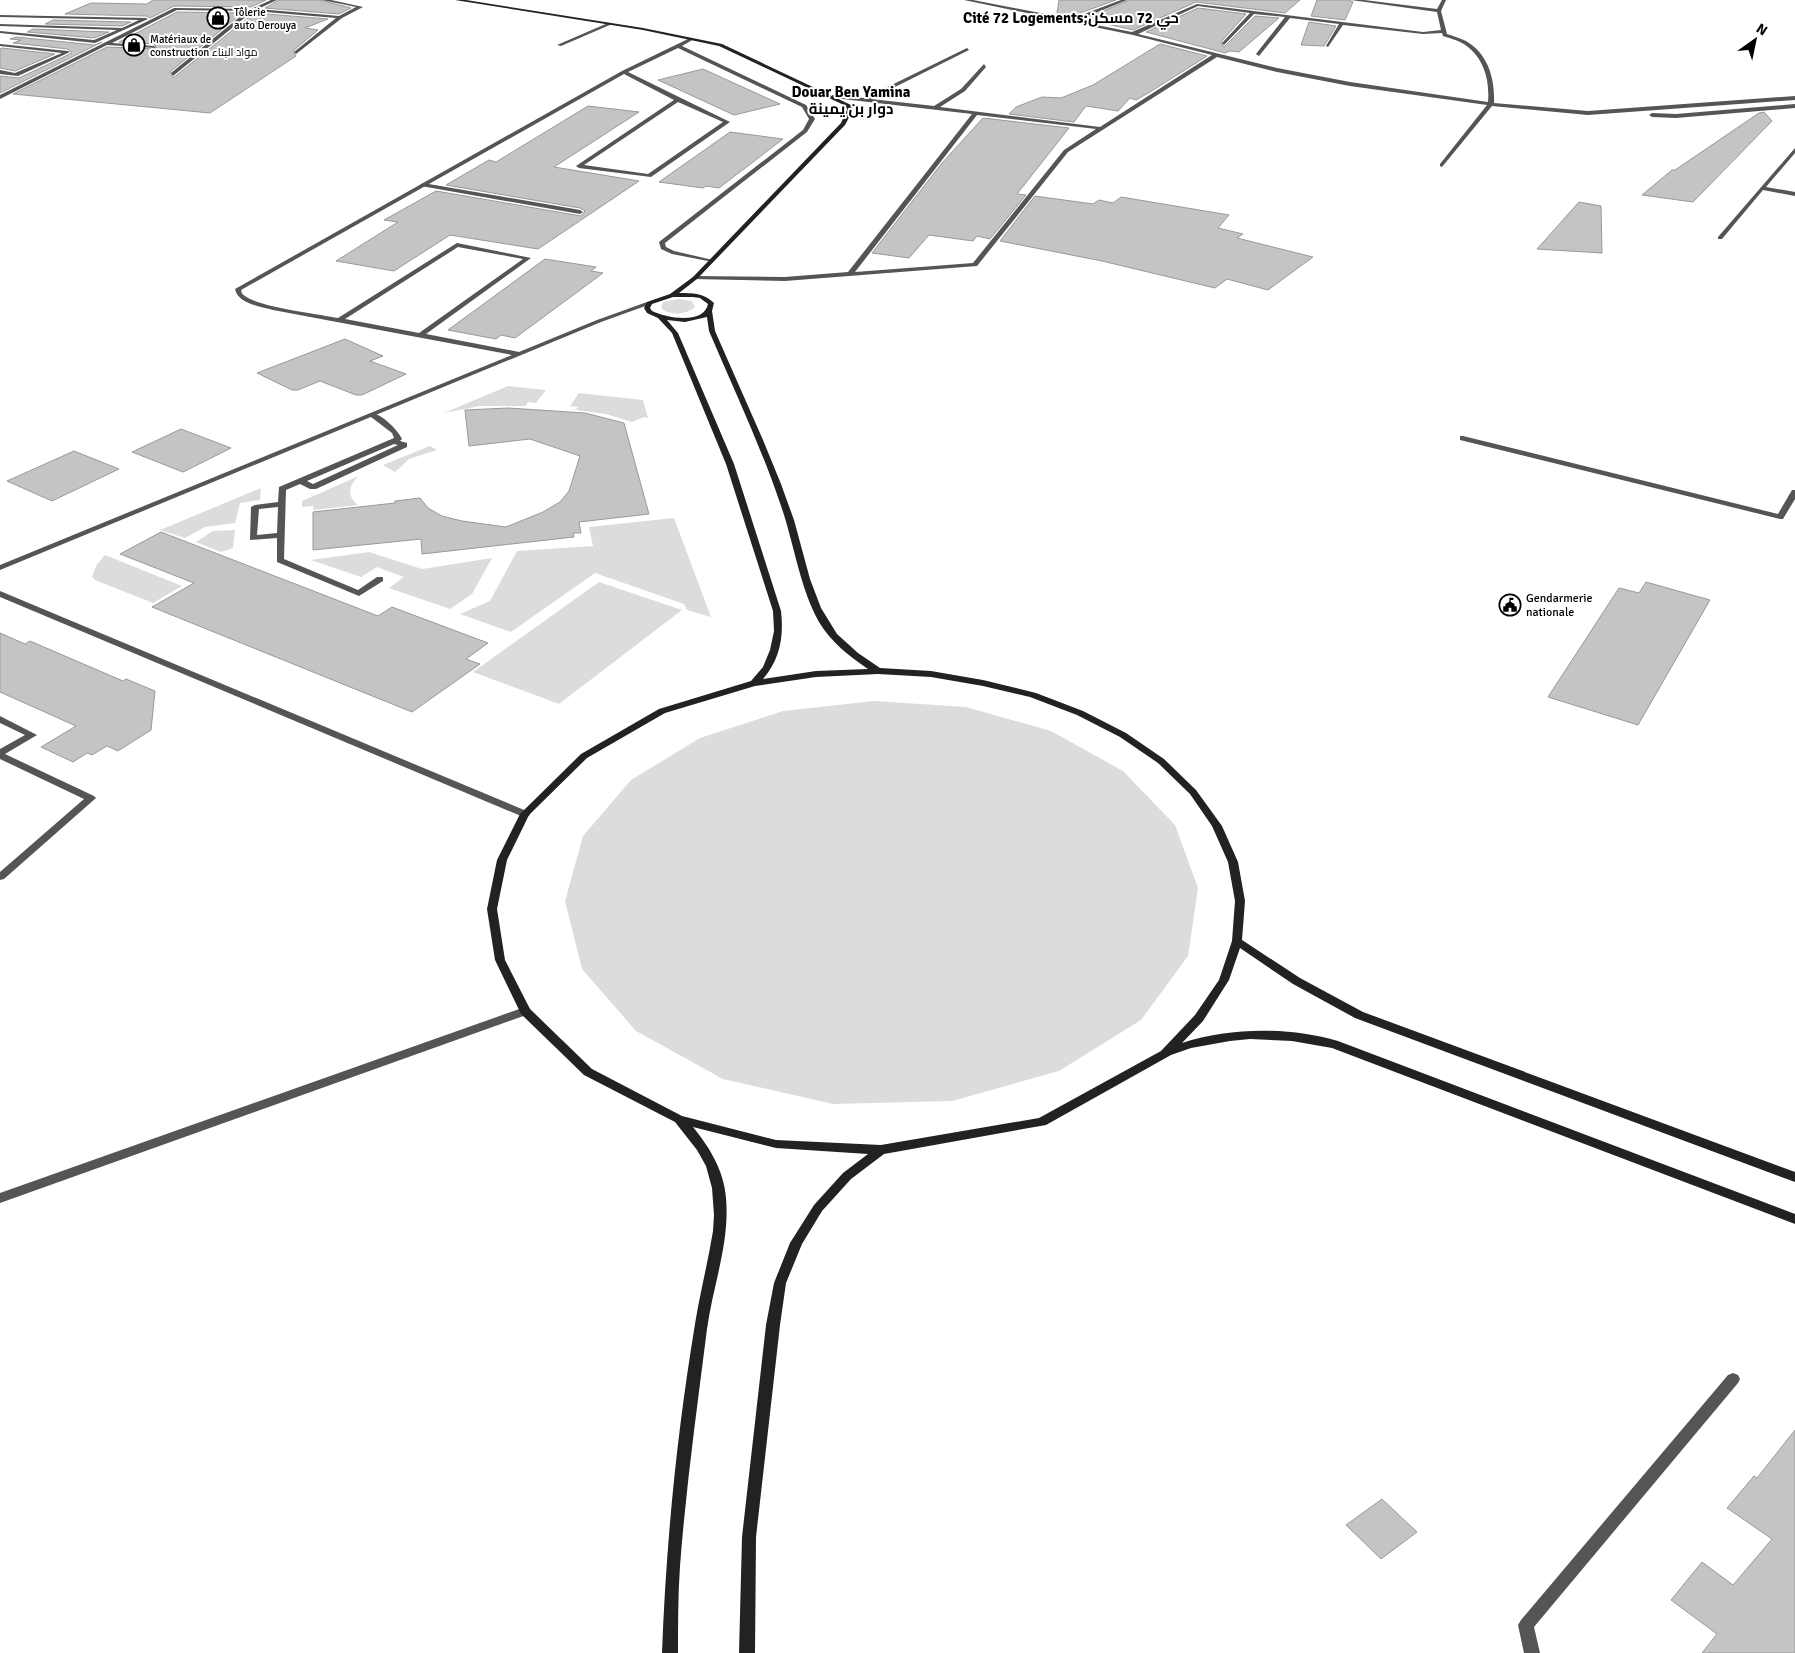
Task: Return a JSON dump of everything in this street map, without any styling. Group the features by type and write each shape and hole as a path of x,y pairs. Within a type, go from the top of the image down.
{"main road":[{"path":"457,0 692,39 739,53 834,96 848,105 850,110 843,124 695,278 672,295 649,303 647,308 649,312 661,318 670,326 675,334 730,464 777,611 779,636 776,648 765,673 754,683"},
{"path":"695,278 702,297"},
{"path":"672,295 702,297 711,303 709,311 712,331 785,505 815,604 824,622 837,640 855,657 878,671"},
{"path":"661,318 688,319 709,311"},
{"path":"1165,1054 1200,1018 1224,980 1237,941 1240,901 1233,862 1217,826 1192,792 1161,761 1123,735 1080,713 1033,695 983,682 932,674 878,671 816,674 754,683 662,711 584,756 525,814 502,860 492,909 500,960 525,1011 588,1072 679,1119 776,1144 881,1150 1042,1122 1165,1054 1189,1044 1216,1037 1274,1034 1334,1044 1795,1219"},
{"path":"1237,941 1273,968 1306,988 1359,1015 1795,1177"},
{"path":"670,1653 673,1555 702,1323 720,1221 720,1198 707,1155 695,1136 679,1119"},
{"path":"747,1653 749,1537 773,1325 780,1283 796,1243 818,1208 847,1176 881,1150"}],"street":[{"path":"173,74 252,10 275,0"},
{"path":"296,53 340,16 361,7 324,0"},
{"path":"966,0 1133,34 1277,70 1350,84 1491,104 1588,113 1676,116 1795,106"},
{"path":"1071,21 1125,0"},
{"path":"1353,0 1440,11"},
{"path":"1442,166 1491,104 1492,87 1482,58 1464,42 1445,35 1440,11 1444,0"},
{"path":"0,97 136,30 182,4"},
{"path":"1133,34 1197,5 1423,33 1444,31"},
{"path":"176,9 252,10 340,16"},
{"path":"1224,44 1253,12"},
{"path":"0,16 146,19 95,42 0,32"},
{"path":"1259,54 1289,16"},
{"path":"20,34 46,17"},
{"path":"1328,46 1342,23"},
{"path":"559,45 610,24"},
{"path":"0,25 136,30"},
{"path":"520,354 256,303 244,299 238,294 238,289 624,72 692,39"},
{"path":"107,44 154,47"},
{"path":"0,45 68,52 16,75 0,72"},
{"path":"678,46 804,106 812,119 805,131 662,242 663,248 672,252 711,261"},
{"path":"848,105 866,100 967,49"},
{"path":"695,278 785,279 975,265 1059,158 1099,128 1216,55"},
{"path":"52,59 71,62"},
{"path":"935,108 963,90 984,66"},
{"path":"624,72 678,100 727,122 650,176 579,166 678,100"},
{"path":"834,96 1099,128"},
{"path":"1588,113 1665,109 1795,98"},
{"path":"850,274 976,113"},
{"path":"1720,238 1795,150"},
{"path":"423,185 580,212"},
{"path":"1762,188 1795,194"},
{"path":"339,320 457,245 528,258 420,335"},
{"path":"0,568 605,318 649,303"},
{"path":"374,415 396,432 398,439 282,489 280,560 359,593 380,579"},
{"path":"1463,438 1780,517 1795,492"},
{"path":"281,535 253,538 255,507 282,504"},
{"path":"0,594 525,814"},
{"path":"0,719 32,735 0,754"},
{"path":"0,754 92,798 0,877"},
{"path":"0,1198 525,1011"},
{"path":"1532,1653 1526,1625 1733,1379"}],"shaded area":[{"path":"679,299 692,301 695,307 687,312 678,314 661,308 663,302"},
{"path":"508,386 546,390 536,403 528,402 526,406 480,406 444,413"},
{"path":"579,393 643,400 648,418 644,417 632,422 606,414 576,410 578,407 570,406"},
{"path":"430,446 437,450 409,459 395,472 383,465"},
{"path":"359,476 353,483 350,491 354,502 358,505 314,510 313,506 302,507 302,501"},
{"path":"261,488 260,500 240,503 235,523 205,527 185,538 160,530"},
{"path":"674,518 711,617 687,610 684,604 595,573 511,632 460,614 490,601 517,551 593,546 589,527"},
{"path":"235,530 233,548 221,552 196,542 213,531"},
{"path":"369,552 422,569 492,558 472,594 450,609 389,588 404,577 377,567 361,577 311,560"},
{"path":"105,555 182,586 153,603 95,580 92,577 96,566"},
{"path":"599,582 682,610 559,704 473,672"},
{"path":"874,701 966,707 1051,731 1123,771 1175,825 1198,888 1188,956 1141,1020 1059,1071 952,1101 833,1104 723,1079 636,1031 582,969 565,901 583,836 631,780 700,738 783,711"}],"building":[{"path":"153,0 266,0 251,7 174,6 150,18 146,16 65,14 91,3 147,4"},
{"path":"279,0 320,0 351,8 339,14 265,8"},
{"path":"1059,0 1116,0 1072,16 1057,13"},
{"path":"1129,0 1300,0 1285,13 1196,2 1133,30 1085,19"},
{"path":"1317,0 1349,0 1353,2 1345,20 1311,16"},
{"path":"1198,8 1246,14 1221,42 1224,47 1255,16 1279,18 1239,52 1230,51 1225,53 1146,32"},
{"path":"177,12 242,13 170,72 173,78 254,13 328,19 305,28 318,30 293,51 296,56 210,113 13,94 107,47 157,49 154,44 119,42"},
{"path":"53,20 131,22 122,26 45,24"},
{"path":"1309,22 1336,26 1324,46 1301,45"},
{"path":"33,29 109,32 94,38 27,32"},
{"path":"16,37 95,45 102,42 0,93 0,76 19,78 72,53 68,49 13,43 21,40 10,39"},
{"path":"1160,44 1207,56 1136,100 1130,98 1118,111 1086,106 1074,122 1009,114 1016,107 1042,97 1061,98 1093,85"},
{"path":"0,49 55,54 15,71 0,68"},
{"path":"703,69 780,104 734,115 658,80"},
{"path":"588,106 639,112 554,167 639,181 538,249 450,235 394,271 336,261 398,222 384,220 436,191 581,216 585,211 580,208 446,185 489,160 496,162"},
{"path":"1764,112 1772,121 1693,202 1642,195 1672,170 1675,170 1759,113"},
{"path":"983,118 1069,128 1017,194 1026,195 990,239 977,236 973,241 929,235 909,258 872,253 942,163"},
{"path":"730,132 783,139 719,188 706,186 703,188 659,182"},
{"path":"1035,196 1093,204 1099,200 1113,203 1121,197 1229,215 1218,228 1243,234 1237,238 1313,257 1268,290 1227,279 1215,288 1102,261 1000,241"},
{"path":"1579,202 1601,206 1602,253 1537,249"},
{"path":"545,259 596,267 591,271 603,273 515,338 501,335 496,339 448,330"},
{"path":"345,339 383,356 370,361 406,374 362,395 356,395 320,381 298,390 292,390 257,373"},
{"path":"508,408 585,413 624,423 649,514 579,522 581,533 573,533 574,537 422,554 421,539 313,550 313,512 395,503 395,501 420,498 428,508 442,516 462,521 506,527 543,512 560,502 569,491 580,456 530,439 469,446 465,410"},
{"path":"181,429 231,448 183,472 132,452"},
{"path":"74,451 119,469 52,501 7,481"},
{"path":"161,532 378,616 392,607 488,643 466,659 480,664 412,712 152,607 194,583 120,554"},
{"path":"1646,582 1710,600 1638,725 1548,697 1619,588 1639,593"},
{"path":"0,633 25,644 30,641 123,681 126,679 155,691 151,730 118,751 107,746 92,755 87,753 73,762 41,747 76,726 0,692"},
{"path":"1795,1430 1795,1653 1702,1653 1717,1634 1671,1600 1702,1562 1733,1585 1772,1539 1727,1508 1754,1476 1757,1478"},
{"path":"1382,1499 1417,1532 1381,1559 1346,1525"}],"place":[{"name":"Tôlerie auto Derouya","path":"218,18"},
{"name":"Matériaux de construction مواد البناء","path":"134,45"},
{"name":"Gendarmerie nationale","path":"1510,605"}],"district":[{"name":"Cité 72 Logements;حي 72 مسكن","path":"1071,18"},
{"name":"Douar Ben Yamina دوار بن يمينة","path":"851,100"}]}
